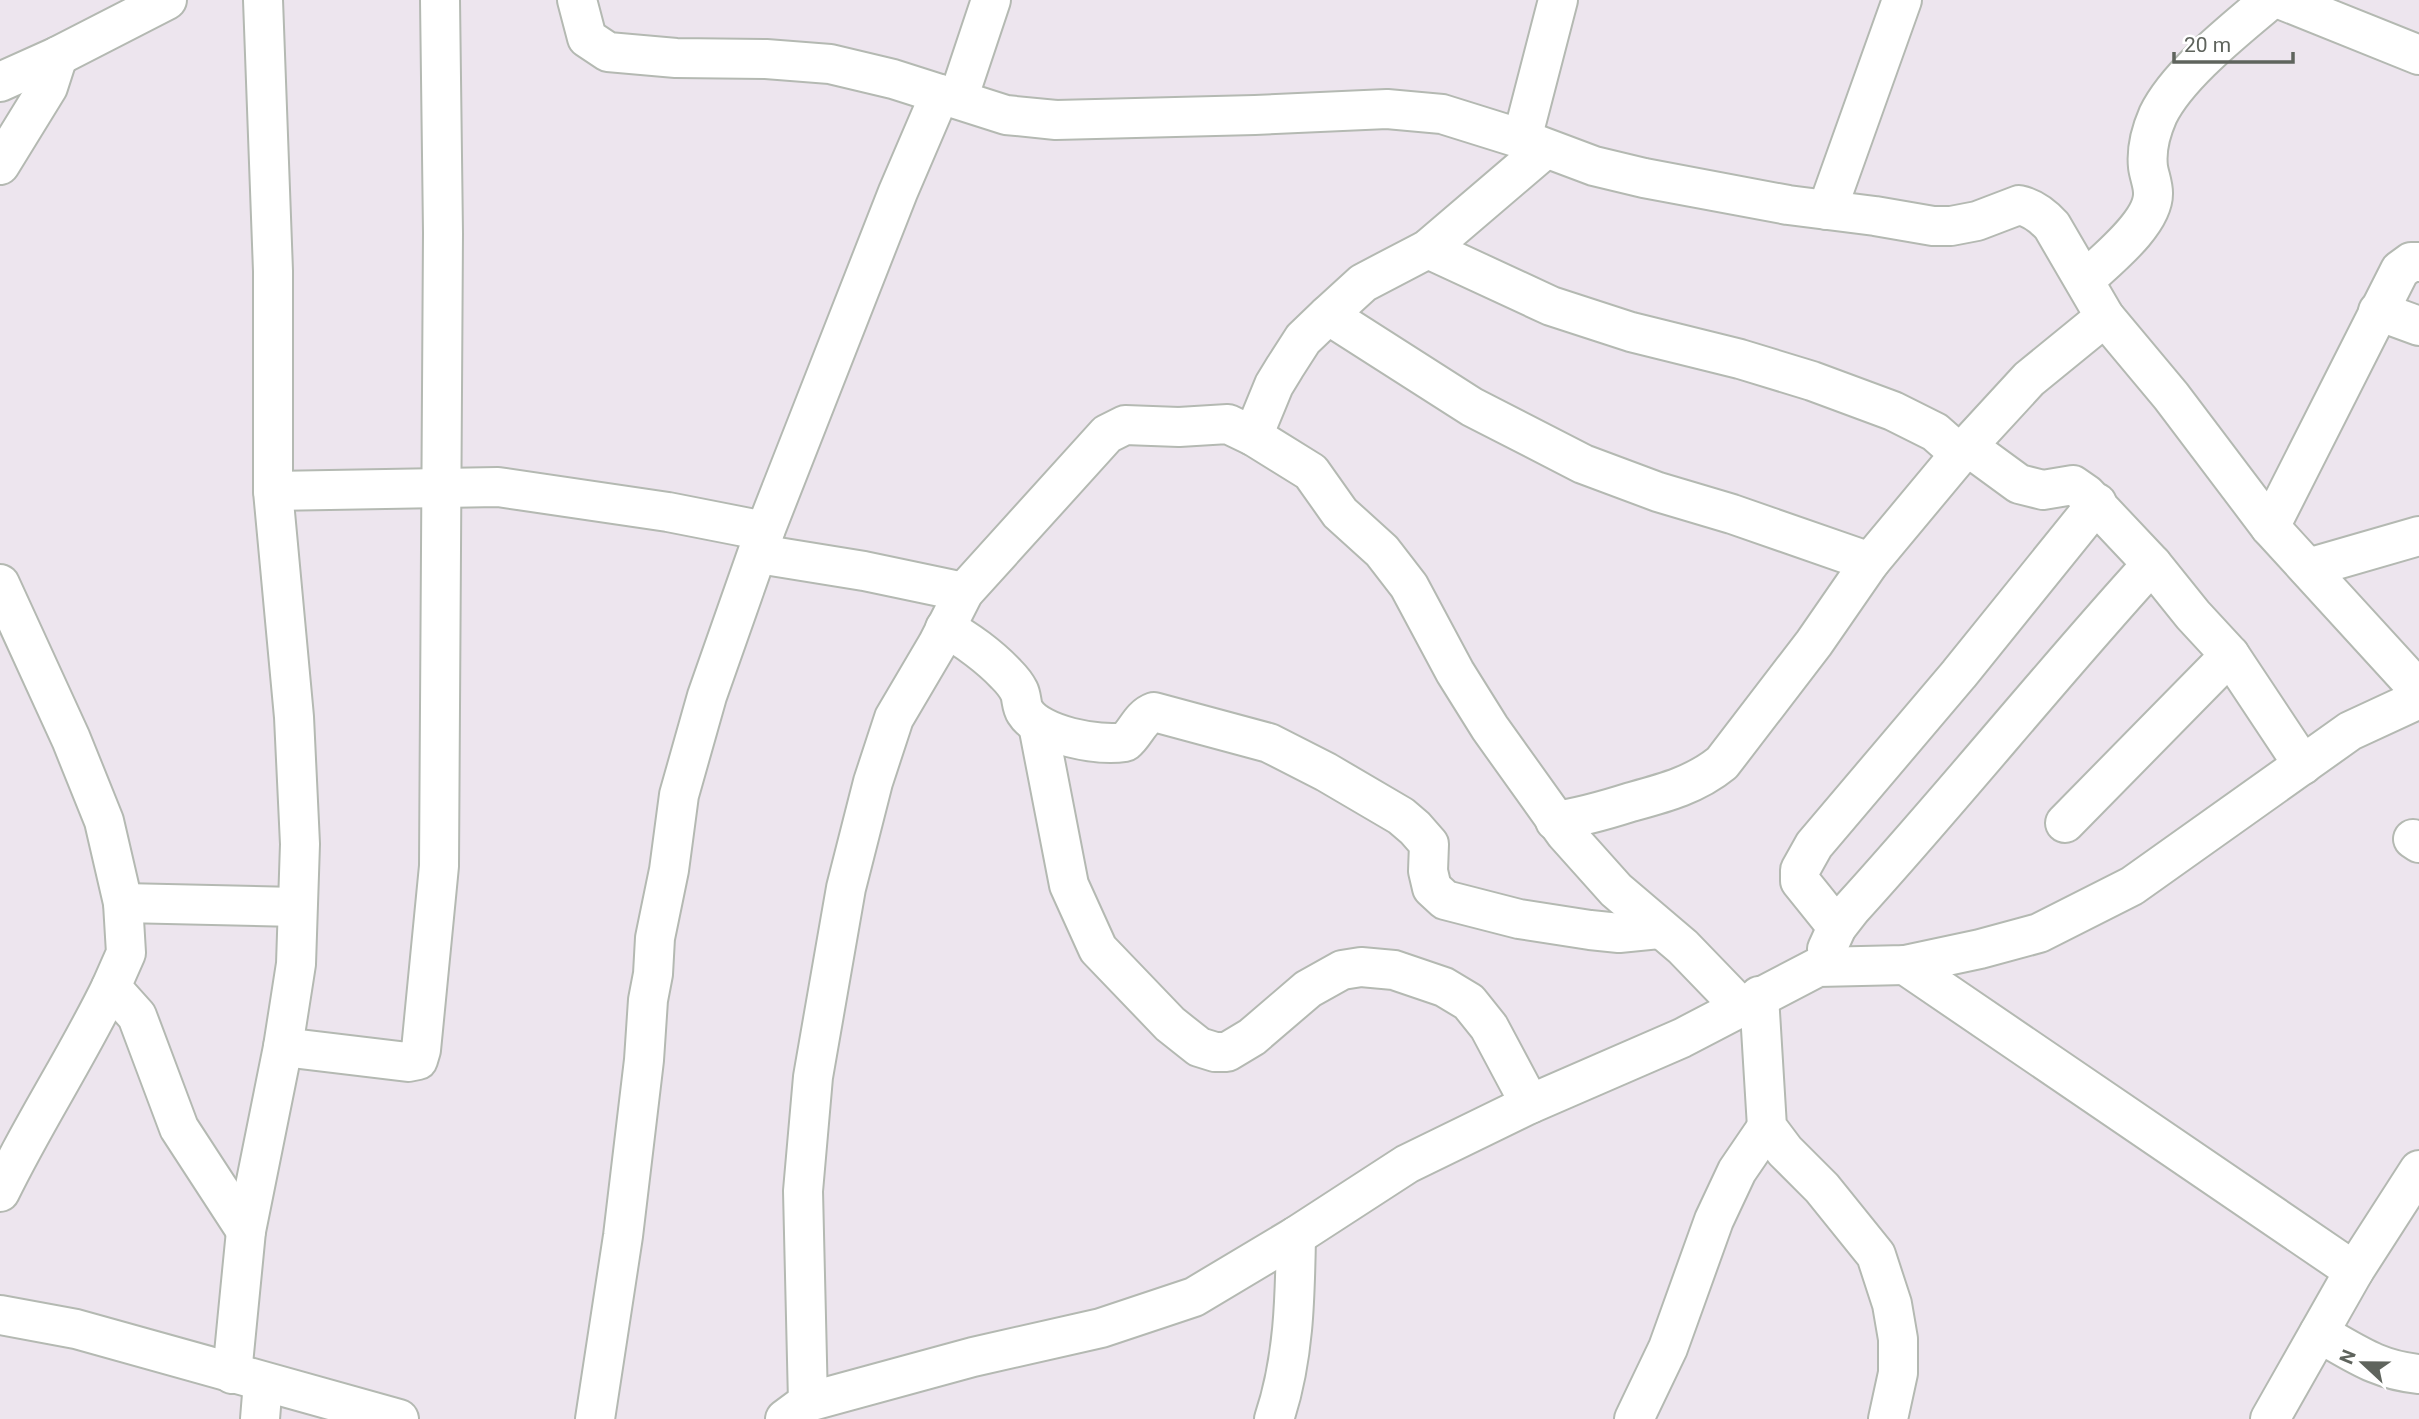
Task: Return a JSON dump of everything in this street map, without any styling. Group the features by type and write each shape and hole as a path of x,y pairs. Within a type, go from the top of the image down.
{"street":[{"path":"0,82 58,56 124,9 167,0"},
{"path":"260,1419 247,1378 246,1231 283,1047 296,964 300,844 294,717 273,491 273,271 263,0"},
{"path":"283,1047 408,1062 418,1059 421,1051 439,866 443,233 440,0"},
{"path":"577,0 587,38 608,52 676,58 766,59 830,64 949,96 1006,115 1056,120 1387,109 1442,114 1594,166 1747,198 1933,226 1977,221 2019,205 2026,207 2052,226 2105,317 2171,396 2270,527 2419,690"},
{"path":"595,1419 623,1236 644,1060 655,937 679,795 706,696 762,543 898,192 949,96 990,0"},
{"path":"1252,436 1274,385 1303,340 1363,283 1428,248 1533,144 1558,0"},
{"path":"1827,210 1902,0"},
{"path":"2085,280 2123,244 2151,206 2153,194 2148,164 2148,141 2159,112 2190,71 2270,0"},
{"path":"2282,0 2419,55"},
{"path":"0,165 48,87 58,56"},
{"path":"1428,248 1551,306 1631,332 1740,359 1812,381 1893,411 1935,432 2019,484 2043,490 2073,485 2096,503 2230,655 2304,765"},
{"path":"2270,527 2400,270 2411,262 2419,262"},
{"path":"2378,311 2419,326"},
{"path":"1328,315 1472,407 1583,464 1658,492 1732,514 1870,562"},
{"path":"1555,821 1583,817 1687,785 1722,763 1814,643 1870,562 1963,450 2029,379 2105,317"},
{"path":"1888,1419 1898,1373 1898,1339 1892,1304 1876,1255 1822,1188 1785,1151 1767,1127 1749,1001 1697,961 1616,890 1555,821 1490,728 1455,672 1409,586 1382,551 1340,513 1311,472 1228,424 1179,427 1136,424 1115,429 1107,434 1063,481 964,592 894,718 873,782 846,888 813,1077 803,1191 796,1410 973,1357 1101,1328 1194,1297 1408,1164 1530,1104 1682,1038 1749,1001 1818,967 1905,965 2039,933 2132,886 2350,731 2419,699"},
{"path":"273,491 498,487 519,489 668,512 762,543 864,571 964,592"},
{"path":"1837,927 1800,881 1802,864 1814,845 1959,674 2096,503"},
{"path":"2308,568 2419,536"},
{"path":"1818,967 1837,927 2152,564"},
{"path":"0,584 71,738 104,821 122,903 126,953 89,1031 0,1192"},
{"path":"945,628 1005,673 1019,691 1024,711 1038,725 1059,734 1091,741 1120,743 1129,739 1143,718 1154,712 1269,743 1372,798 1415,828 1429,844 1428,871 1432,888 1445,900 1519,919 1590,930 1619,933 1660,929"},
{"path":"2065,822 2230,655"},
{"path":"1038,725 1069,885 1098,949 1170,1024 1189,1040 1199,1047 1215,1052 1227,1052 1252,1037 1308,989 1342,970 1361,967 1394,970 1444,987 1469,1002 1489,1027 1530,1104"},
{"path":"122,903 297,906"},
{"path":"1905,965 2354,1271"},
{"path":"111,987 137,1016 179,1128 246,1231"},
{"path":"1634,1419 1668,1348 1714,1220 1737,1171 1767,1127"},
{"path":"2270,1419 2354,1271 2419,1170"},
{"path":"1274,1419 1280,1402 1292,1339 1296,1236"},
{"path":"0,1315 76,1329 399,1419"},
{"path":"2319,1333 2379,1366 2395,1372 2419,1374"}]}
